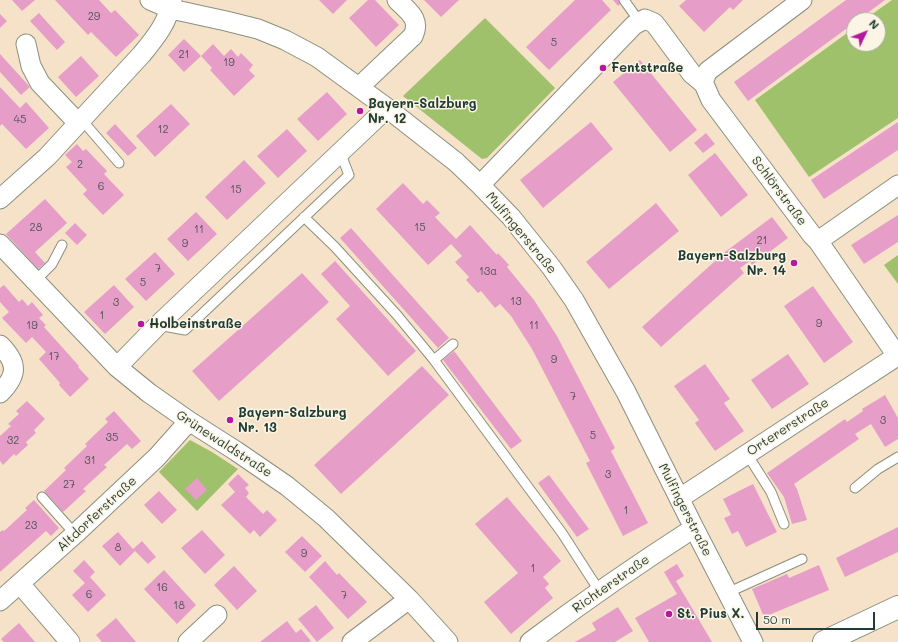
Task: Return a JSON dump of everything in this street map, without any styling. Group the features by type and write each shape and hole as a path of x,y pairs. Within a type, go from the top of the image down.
{"street":[{"name":"Mulfingerstraße","path":"150,0 172,4 252,28 285,40 316,57 359,87 450,157 480,185 534,244 552,267 574,300 626,392 753,642"},
{"path":"359,87 413,36 416,30 415,20 398,0"},
{"path":"704,84 704,79 708,72 802,0"},
{"path":"0,199 47,157 157,36 166,22 172,4"},
{"name":"Schlörstraße","path":"639,22 645,20 654,23 692,74 704,84 711,100 812,235 818,240 898,356"},
{"path":"480,185 634,25 639,22"},
{"path":"26,44 31,66 40,83 80,121"},
{"path":"117,367 158,325 387,108"},
{"path":"818,240 898,185"},
{"name":"Grünewaldstraße","path":"0,244 117,367 188,422 236,451 287,486 326,518 409,599 448,642"},
{"path":"0,345 8,353 14,365 9,385 0,393"},
{"name":"Ortererstraße","path":"680,498 898,356"},
{"name":"Altdorferstraße","path":"0,601 75,534 157,457 188,422"},
{"name":"Richterstraße","path":"530,642 561,618 654,553 694,528"},
{"path":"20,584 70,642"},
{"path":"352,642 409,599"},
{"path":"824,642 898,607"},
{"path":"188,642 217,615"}],"lane":[{"path":"624,0 639,22"},
{"path":"80,121 119,163"},
{"path":"158,325 185,330 349,175 340,152"},
{"path":"304,217 335,247 394,318 434,360 562,533 600,592"},
{"path":"35,280 52,264 62,245"},
{"path":"434,360 453,344"},
{"path":"747,454 771,492 784,524"},
{"path":"855,488 878,469 898,457"},
{"path":"42,498 75,534"},
{"path":"727,593 802,559"}],"green space":[{"path":"892,0 898,0 898,118 809,177 755,100 846,34 846,52 886,52 886,12 875,12"},
{"path":"485,18 555,88 487,158 482,159 403,96"},
{"path":"898,255 898,284 884,265"},
{"path":"190,440 238,469 197,511 159,472"}],"building":[{"path":"12,0 35,0 22,11"},
{"path":"55,0 99,0 111,13 115,10 139,35 116,57 91,32 88,35"},
{"path":"319,0 347,0 333,14"},
{"path":"368,0 375,0 399,25 376,47 349,18"},
{"path":"424,0 459,0 441,17"},
{"path":"575,0 602,0 611,10 549,70 526,47"},
{"path":"613,0 624,0 618,6"},
{"path":"686,0 743,0 733,10 730,7 704,32 679,6"},
{"path":"846,0 885,0 869,12 846,12 846,29 748,101 734,82"},
{"path":"39,13 65,42 57,50 30,21"},
{"path":"0,14 7,21 0,28"},
{"path":"184,39 201,56 184,72 168,55"},
{"path":"213,44 224,56 231,49 238,57 241,53 253,65 249,70 255,76 234,96 210,70 212,68 201,56"},
{"path":"0,54 30,87 21,95 0,72"},
{"path":"81,56 99,76 76,97 58,77"},
{"path":"640,60 697,130 670,152 613,82"},
{"path":"0,87 20,108 26,102 49,128 26,149 2,124 0,126"},
{"path":"327,92 347,114 318,141 297,119"},
{"path":"171,104 190,124 155,157 136,136"},
{"path":"591,122 613,149 543,208 520,180"},
{"path":"898,122 898,150 824,199 811,180"},
{"path":"115,124 137,148 128,156 106,133"},
{"path":"287,129 307,151 278,178 257,156"},
{"path":"706,133 715,144 703,153 694,143"},
{"path":"77,144 83,151 86,149 107,171 104,174 124,195 103,215 83,194 87,190 66,167 72,162 65,155"},
{"path":"715,153 748,195 721,217 688,175"},
{"path":"244,160 266,183 227,220 205,197"},
{"path":"403,183 423,204 427,200 440,213 435,217 456,239 470,225 497,255 498,253 509,265 507,267 534,300 557,336 615,448 611,451 648,523 623,536 586,463 590,461 532,349 511,316 500,304 495,308 481,291 478,293 466,280 469,277 455,262 462,256 451,244 428,265 376,209"},
{"path":"45,199 67,223 35,252 45,263 38,269 6,234"},
{"path":"656,203 679,231 609,289 586,262"},
{"path":"196,212 217,234 188,261 167,239"},
{"path":"898,215 898,242 864,264 851,245"},
{"path":"772,217 788,238 752,265 750,261 740,268 744,273 661,347 642,327 725,252"},
{"path":"75,223 87,235 77,245 65,233"},
{"path":"351,228 449,338 438,348 340,238"},
{"path":"155,252 175,274 146,301 125,279"},
{"path":"335,261 416,351 388,376 336,319 350,306 321,274"},
{"path":"302,273 329,302 219,401 192,371"},
{"path":"4,285 19,302 22,299 28,306 32,302 43,315 39,318 46,325 44,327 89,379 70,397 39,359 46,352 32,337 26,343 2,318 9,312 0,302 0,288"},
{"path":"114,285 134,307 105,334 84,312"},
{"path":"813,286 853,342 824,363 784,306"},
{"path":"454,351 522,441 511,449 443,360"},
{"path":"788,354 809,384 772,409 751,380"},
{"path":"705,364 730,399 724,403 744,431 715,451 695,423 699,420 674,386"},
{"path":"422,366 449,395 341,494 314,465"},
{"path":"885,395 898,418 898,439 885,447 871,424 855,434 859,439 794,484 807,520 792,524 784,497 767,473 845,419 847,422 863,411 862,409"},
{"path":"27,401 45,419 34,430 36,433 26,442 28,445 16,456 14,454 3,465 0,461 0,436 11,426 8,424 19,414 16,411"},
{"path":"114,411 141,441 132,449 127,444 104,465 107,467 83,489 86,491 63,512 44,491 66,470 64,468 87,446 85,444 108,422 105,419"},
{"path":"238,474 249,485 245,488 249,493 246,497 263,514 267,510 277,520 260,537 254,530 250,534 221,505 235,492 228,484"},
{"path":"549,475 589,529 577,537 538,483"},
{"path":"197,478 207,490 196,500 185,489"},
{"path":"753,484 777,532 746,547 738,531 732,534 724,518 731,515 723,499"},
{"path":"159,491 177,510 162,524 144,505"},
{"path":"507,497 561,561 543,577 549,584 545,588 553,598 511,634 484,602 518,573 475,524"},
{"path":"34,500 59,528 51,536 46,531 0,572 0,532 3,530 4,531 27,510 25,508"},
{"path":"898,527 898,552 845,577 836,558"},
{"path":"202,530 225,555 205,574 181,548"},
{"path":"118,532 133,549 142,541 156,557 148,564 135,551 120,566 102,546"},
{"path":"302,536 322,556 305,572 285,552"},
{"path":"84,560 95,572 90,577 106,595 88,612 72,595 85,583 73,571"},
{"path":"325,561 337,575 339,573 367,602 348,619 309,577"},
{"name":"St. Pius X.","path":"677,564 684,576 676,581 712,642 649,642 635,618 677,594 664,572"},
{"path":"819,565 829,590 764,617 752,589 787,574 789,578"},
{"path":"234,566 257,591 237,610 214,585"},
{"path":"164,570 196,605 177,624 144,589"},
{"path":"316,605 334,628 317,642 298,619"},
{"path":"618,607 633,631 615,642 575,642 596,630 592,623"},
{"path":"116,618 136,642 102,642 96,635"},
{"path":"287,621 296,633 301,629 311,641 260,642"},
{"path":"19,623 35,642 4,642 1,639"}],"place":[{"name":"Fentstraße","path":"603,68"},
{"name":"Bayern-Salzburg Nr. 12","path":"360,111"},
{"name":"Bayern-Salzburg Nr. 14","path":"794,263"},
{"name":"Holbeinstraße","path":"141,324"},
{"name":"Bayern-Salzburg Nr. 13","path":"230,420"},
{"name":"St. Pius X.","path":"669,614"}]}
